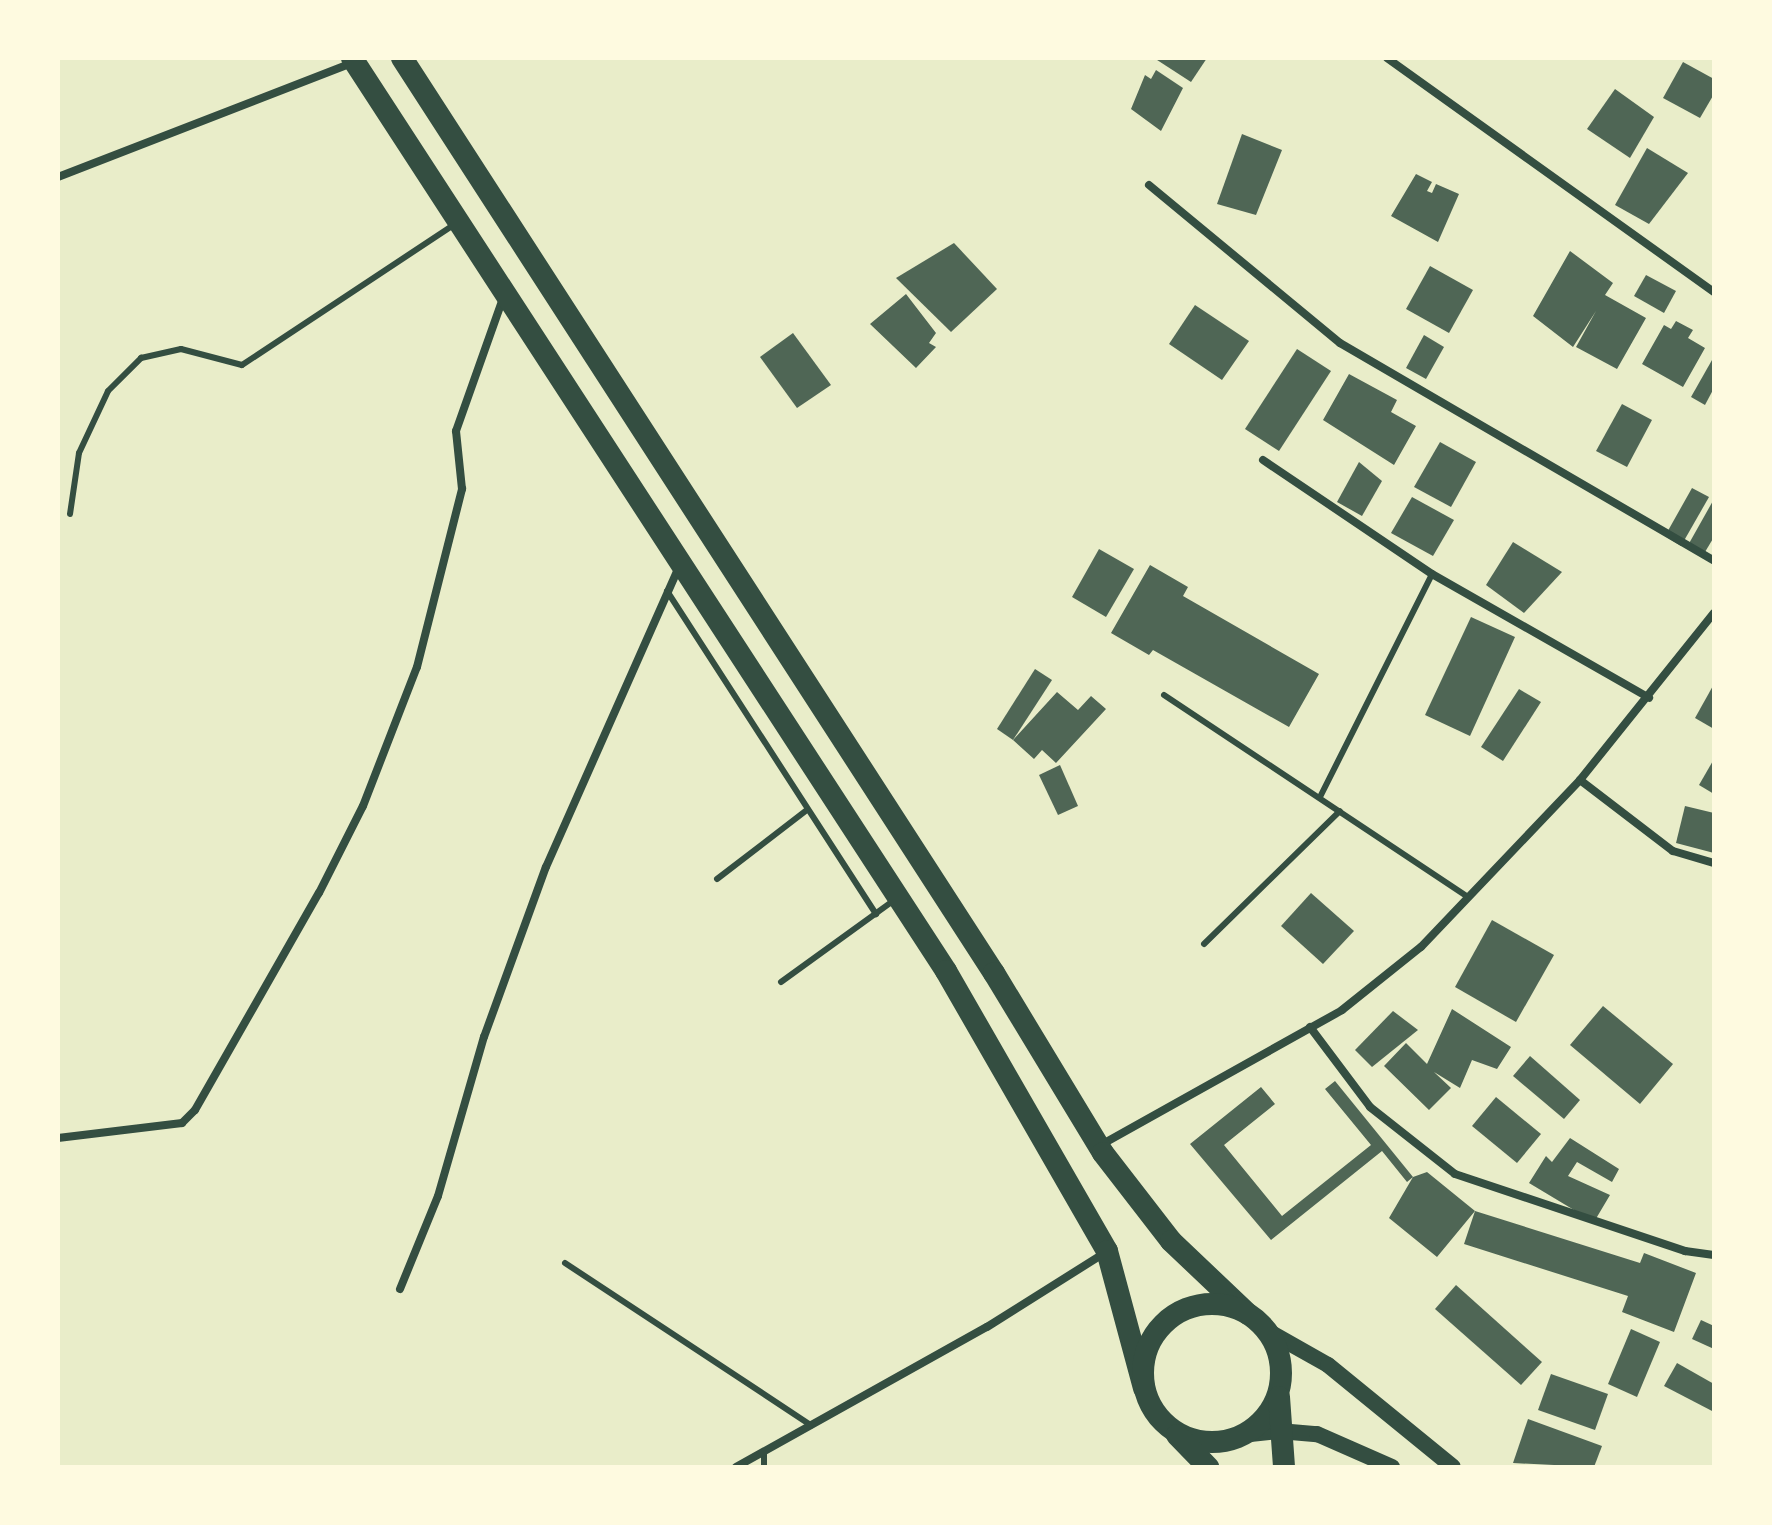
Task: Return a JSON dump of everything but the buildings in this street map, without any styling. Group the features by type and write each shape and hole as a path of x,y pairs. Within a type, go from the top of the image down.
{"highway":[{"path":"402,58 994,973 1098,1147 1171,1241 1266,1330 1277,1351 1279,1431 1284,1467"},
{"path":"354,60 899,896 1107,1251 1144,1388 1154,1411 1208,1467"},
{"path":"1144,1388 1148,1345 1176,1313 1212,1304 1248,1314"},
{"path":"1170,1428 1194,1439 1218,1441 1241,1435 1264,1418 1279,1383"}],"main road":[{"path":"1266,1330 1328,1365 1453,1467"},
{"path":"1241,1435 1279,1431 1339,1441 1392,1467"}],"street":[{"path":"1387,58 1714,292"},
{"path":"58,177 354,60"},
{"path":"1149,185 1340,343 1714,561"},
{"path":"58,1138 182,1123 195,1110 319,893 363,806 417,667 462,489 456,431 505,294"},
{"path":"1263,460 1432,574 1649,698"},
{"path":"400,1289 438,1196 484,1037 546,867 680,564"},
{"path":"1098,1147 1342,1010 1421,947 1580,780 1649,698 1714,613"},
{"path":"1580,780 1673,851 1714,863"},
{"path":"1310,1027 1370,1107 1455,1174 1685,1251 1714,1255"},
{"path":"736,1467 987,1327 1107,1251"}],"lane":[{"path":"70,514 79,453 108,391 141,358 181,349 242,365 458,222"},
{"path":"1320,797 1432,574"},
{"path":"667,591 876,914"},
{"path":"1164,695 1467,896"},
{"path":"717,879 807,810"},
{"path":"1204,944 1340,811"},
{"path":"781,982 899,896"},
{"path":"565,1263 811,1425"},
{"path":"764,1451 764,1467"}]}
